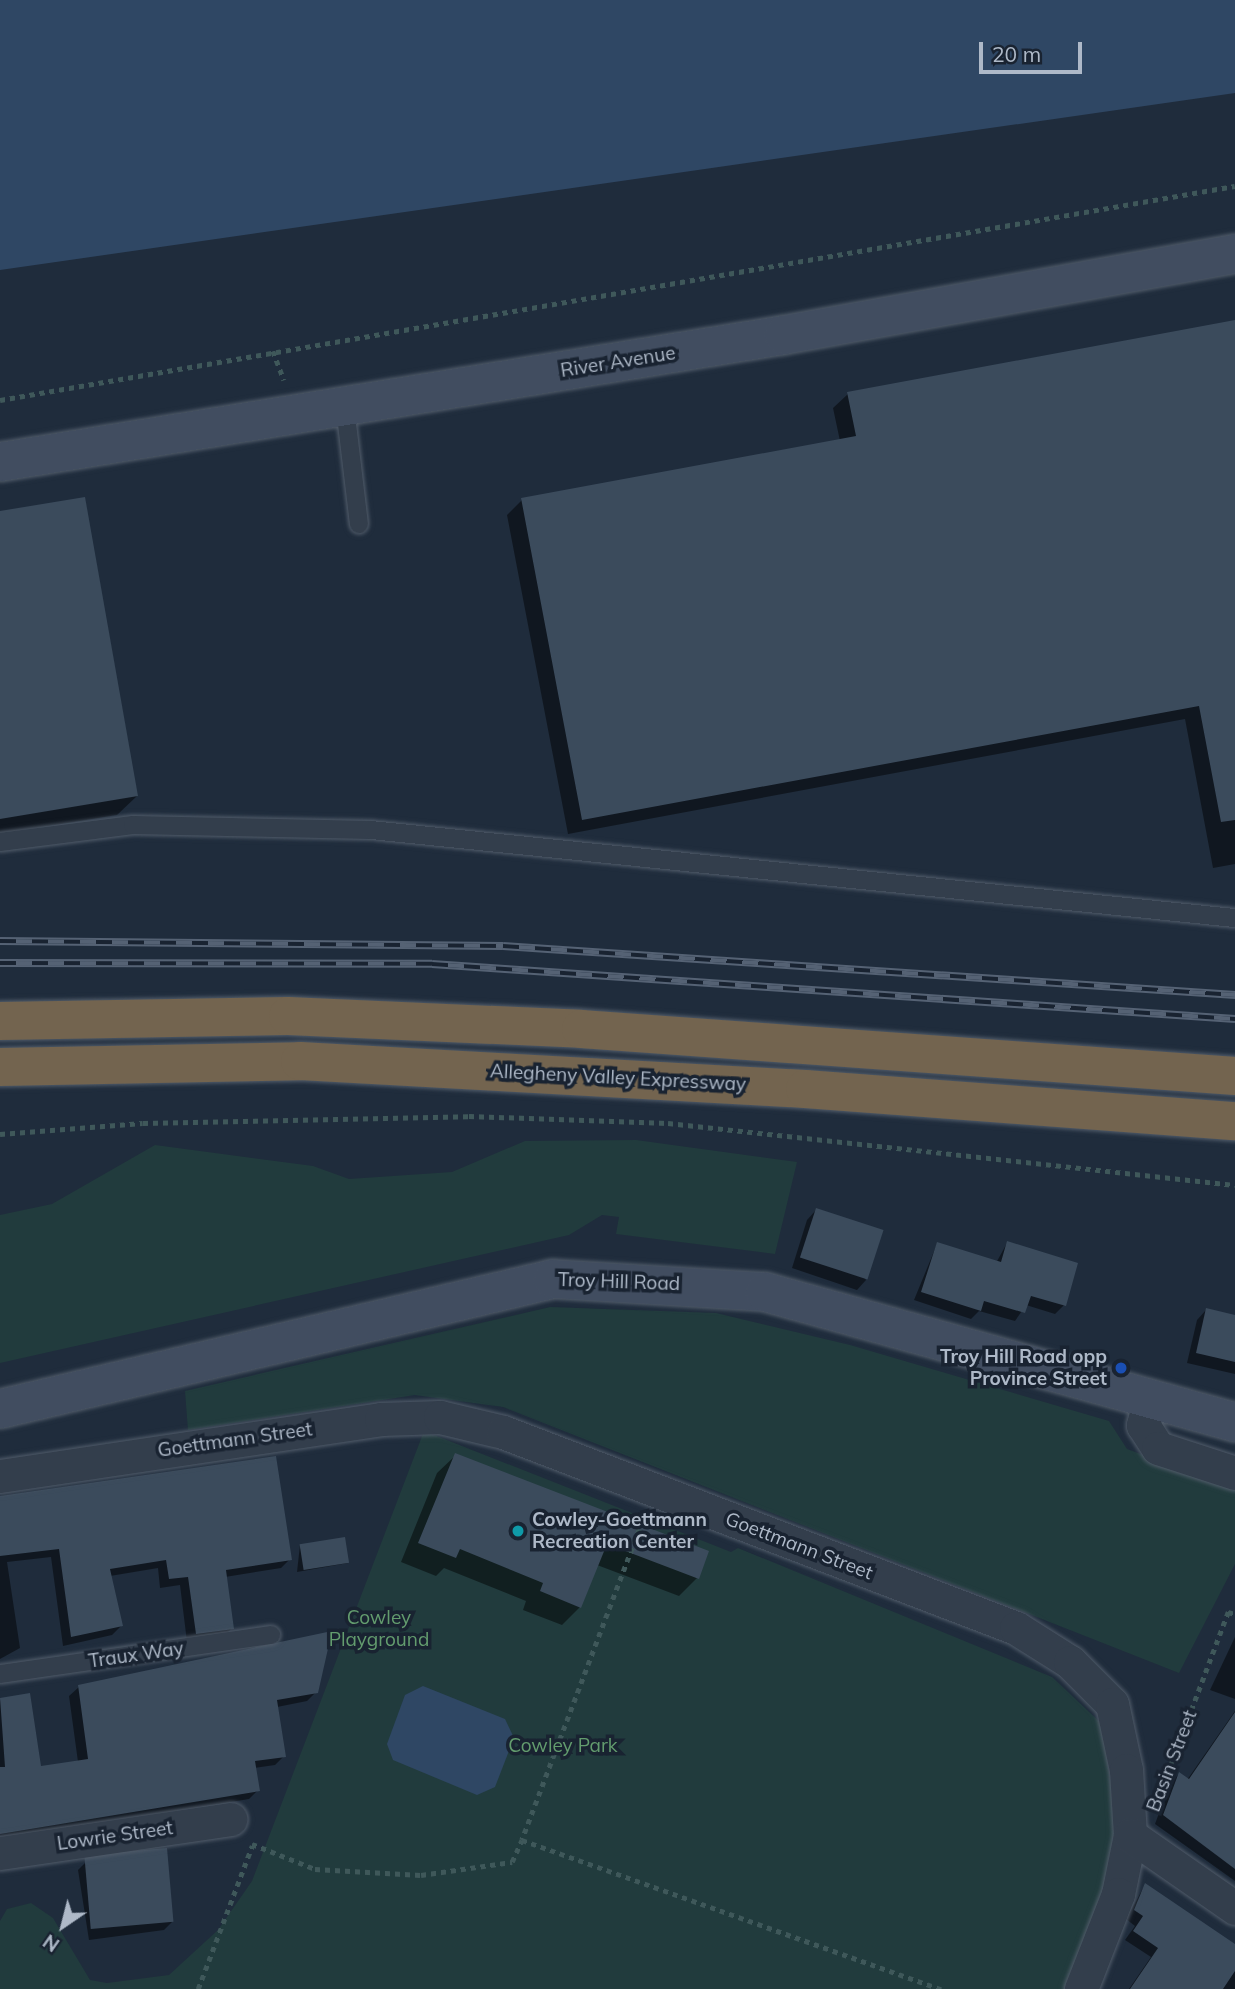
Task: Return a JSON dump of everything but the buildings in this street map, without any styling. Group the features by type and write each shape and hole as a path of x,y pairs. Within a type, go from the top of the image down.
{"highway":[{"path":"0,1021 288,1016 441,1023 1235,1076"},
{"name":"Allegheny Valley Expressway","path":"0,1067 300,1061 805,1089 1235,1121"}],"street":[{"name":"River Avenue","path":"0,463 345,407 1235,254"},
{"name":"Troy Hill Road","path":"0,1409 553,1279 765,1292 1235,1422"},
{"path":"1150,1398 1143,1425 1158,1448 1235,1473"},
{"name":"Goettmann Street","path":"0,1476 380,1419 440,1417 503,1432 1016,1628 1070,1662 1112,1704 1130,1835"},
{"name":"Lowrie Street","path":"0,1853 231,1819"},
{"path":"1081,1989 1118,1894 1130,1835 1235,1908"}],"lane":[{"path":"345,407 359,524"},
{"path":"0,842 133,825 371,830 1235,918"},
{"name":"Traux Way","path":"0,1674 271,1635"}],"path":[{"path":"0,400 1235,186"},
{"path":"0,1134 143,1123 455,1117 668,1123 1235,1185"},
{"path":"198,1989 252,1844 315,1869 421,1875 512,1861 654,1490"},
{"name":"Basin Street","path":"1130,1835 1150,1819 1228,1612 1235,1614"},
{"path":"522,1840 941,1989"}],"green space":[{"path":"636,1140 797,1162 775,1254 616,1234 619,1217 602,1215 569,1235 0,1363 0,1215 52,1204 155,1145 313,1166 349,1179 452,1172 525,1141"},
{"path":"550,1307 716,1313 850,1345 1109,1421 1127,1449 1235,1489 1235,1564 1179,1673 503,1407 415,1395 188,1430 185,1391"},
{"name":"Cowley Park","path":"424,1431 731,1552 738,1548 1052,1677 1102,1724 1116,1819 1107,1896 1066,1989 0,1989 0,1921 7,1909 31,1903 53,1918 90,1980 107,1983 169,1975 218,1930 252,1881"}],"water":[{"path":"0,0 1235,0 1235,93 0,270"},
{"path":"423,1686 505,1719 514,1738 495,1787 477,1795 393,1760 387,1744 405,1695"}],"railway":[{"path":"0,941 503,946 1235,995"},
{"path":"0,963 432,964 1235,1019"}],"place":[{"name":"Troy Hill Road opp Province Street","path":"1121,1368"},
{"name":"Cowley-Goettmann Recreation Center","path":"518,1531"}],"park label":[{"name":"Cowley Playground","path":"379,1629"}]}
